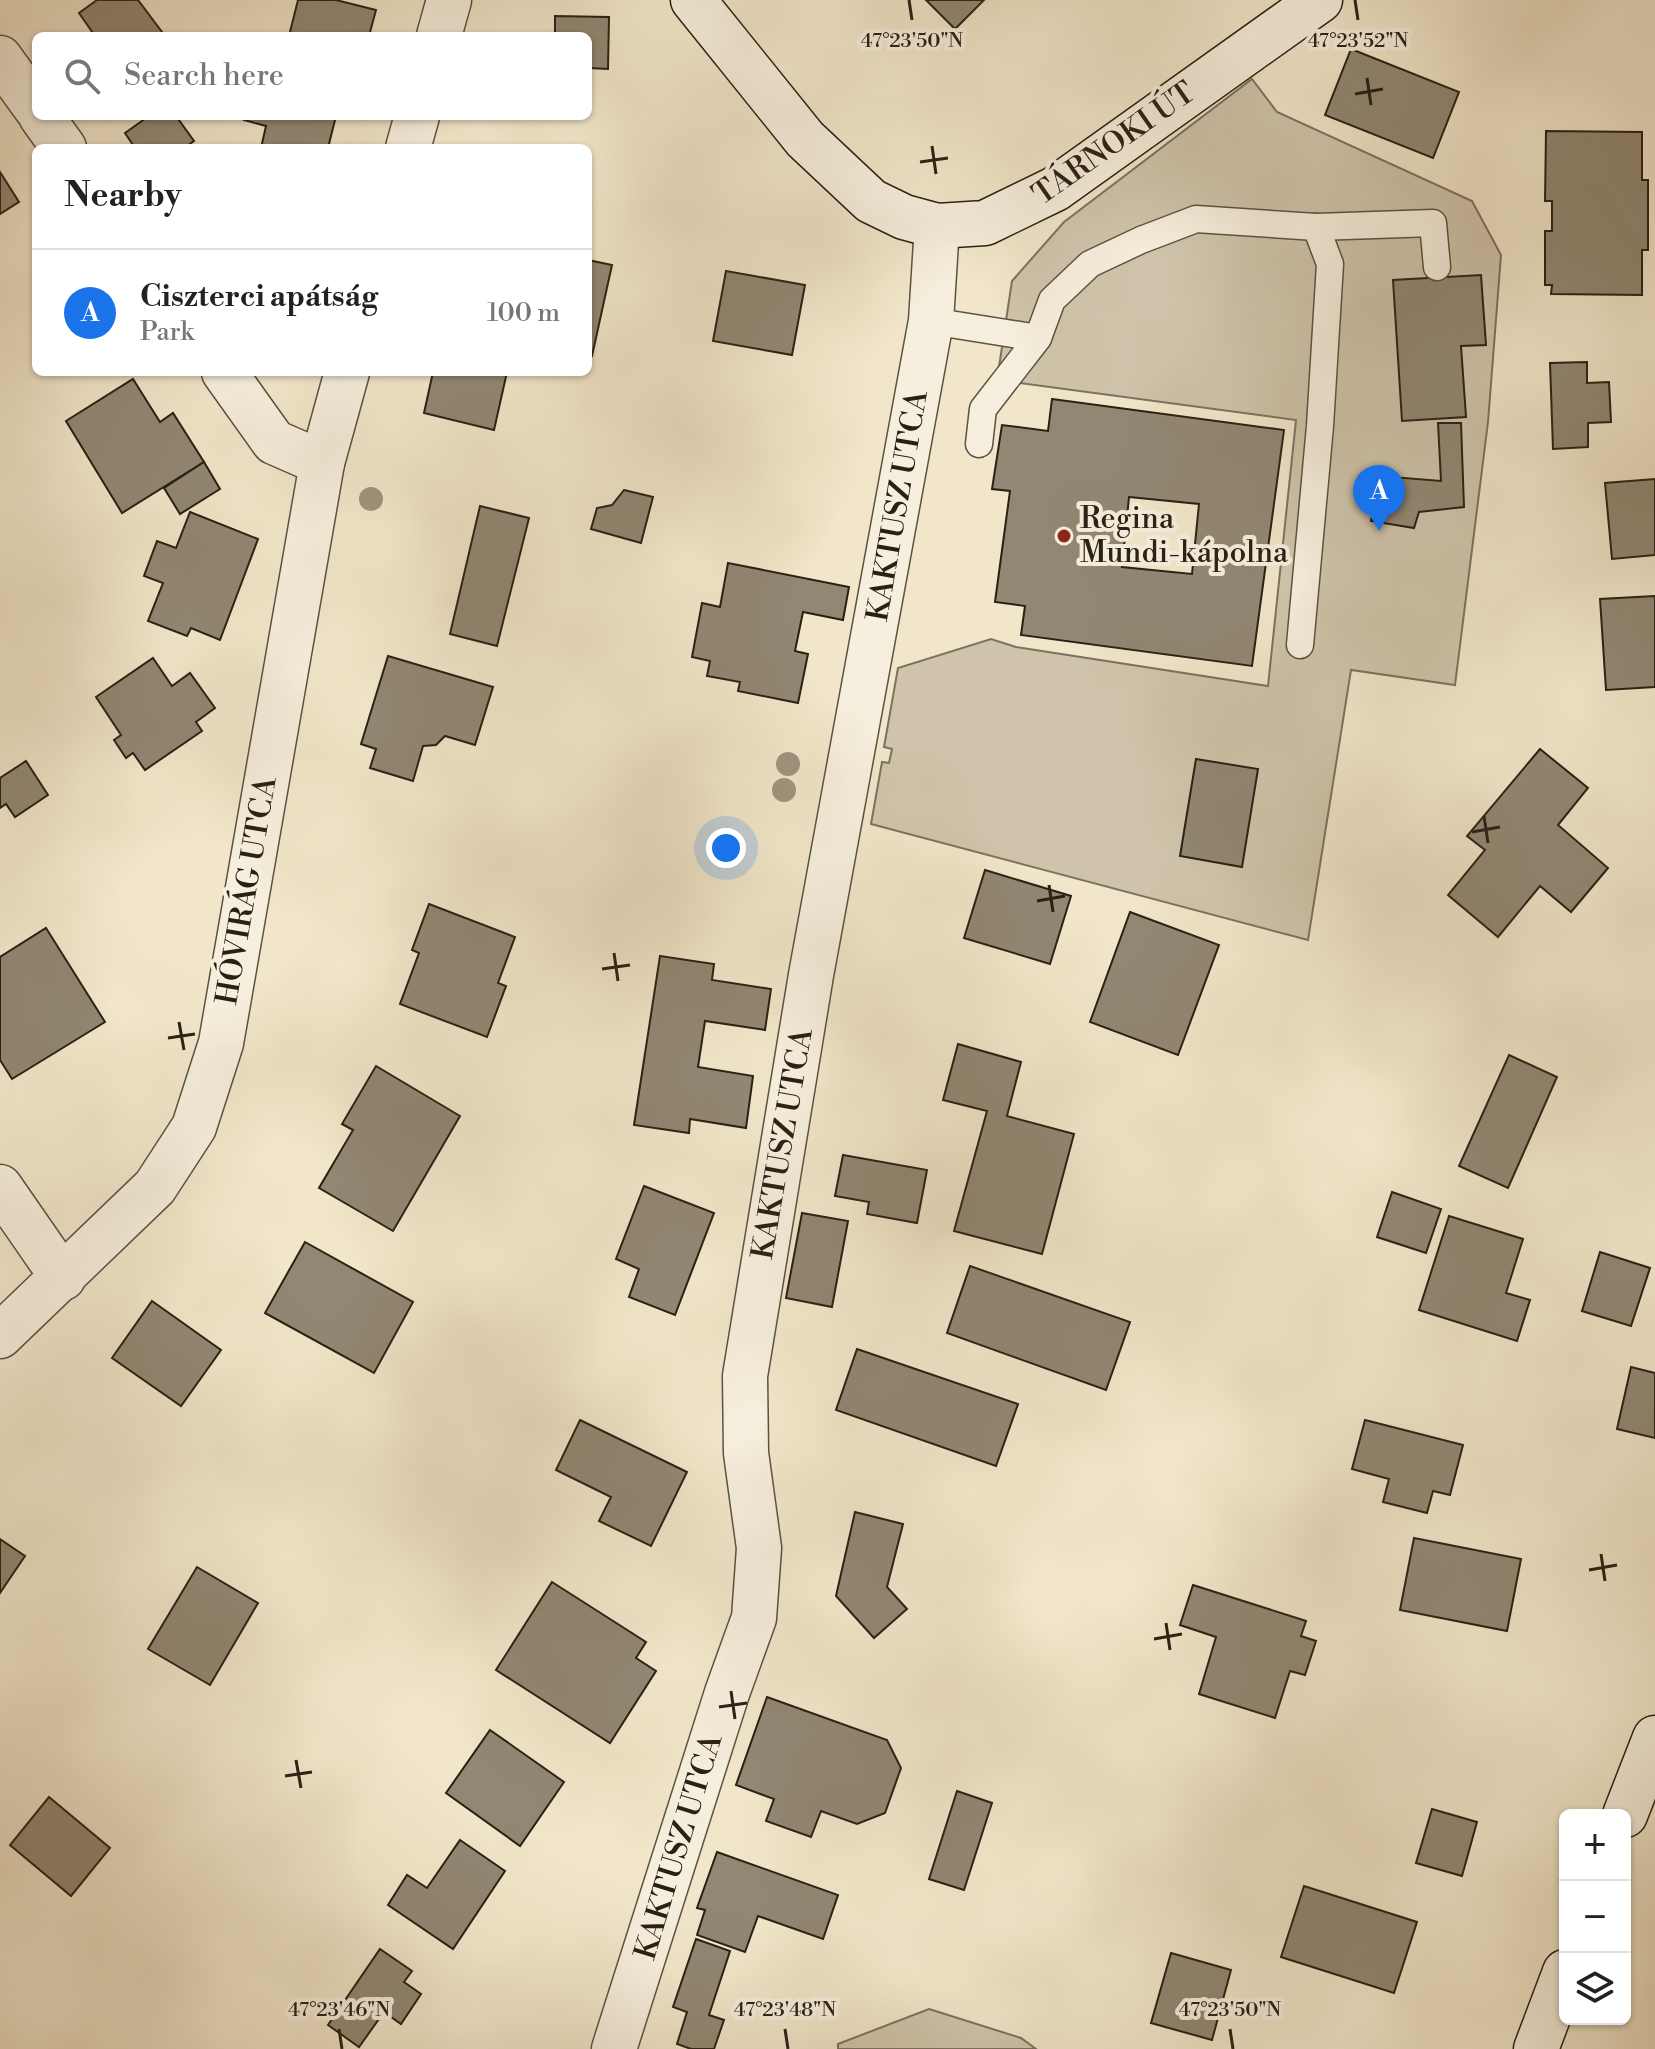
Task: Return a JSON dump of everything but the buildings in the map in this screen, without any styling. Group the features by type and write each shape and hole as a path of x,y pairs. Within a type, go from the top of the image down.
{"street":[{"path":"440,32 449,0"},
{"name":"TÁRNOKI ÚT","path":"693,0 805,139 871,201 904,217 937,226 985,223 1055,189 1320,0"},
{"path":"0,58 32,102"},
{"path":"44,120 61,144"},
{"path":"409,144 416,120"},
{"name":"KAKTUSZ UTCA","path":"614,2049 727,1693 754,1618 759,1548 746,1453 745,1376 811,975 931,321 937,226"},
{"path":"227,376 274,442 322,463"},
{"name":"HÓVIRÁG UTCA","path":"0,1336 155,1187 194,1127 221,1043 322,463 346,376"},
{"path":"0,1187 63,1278"},
{"path":"1627,1809 1655,1738"},
{"path":"1536,2049 1559,1988"}],"lane":[{"path":"979,444 983,409 1038,338 1052,300 1090,264 1141,240 1196,219 1316,227 1433,223 1437,267"},
{"path":"1300,645 1330,264 1316,227"},
{"path":"931,321 1038,338"}],"shaded area":[{"path":"1252,79 1277,112 1472,201 1501,255 1488,422 1455,685 1351,670 1308,940 871,824 882,762 889,763 892,749 884,747 898,668 991,639 1016,647 1268,686 1296,420 997,380 1012,281 1064,222"},
{"path":"929,2009 1021,2038 1036,2049 838,2049 838,2044"}],"place":[{"name":"Ciszterci apátság","path":"1379,531"},
{"name":"Regina Mundi-kápolna","path":"1064,536"}]}
